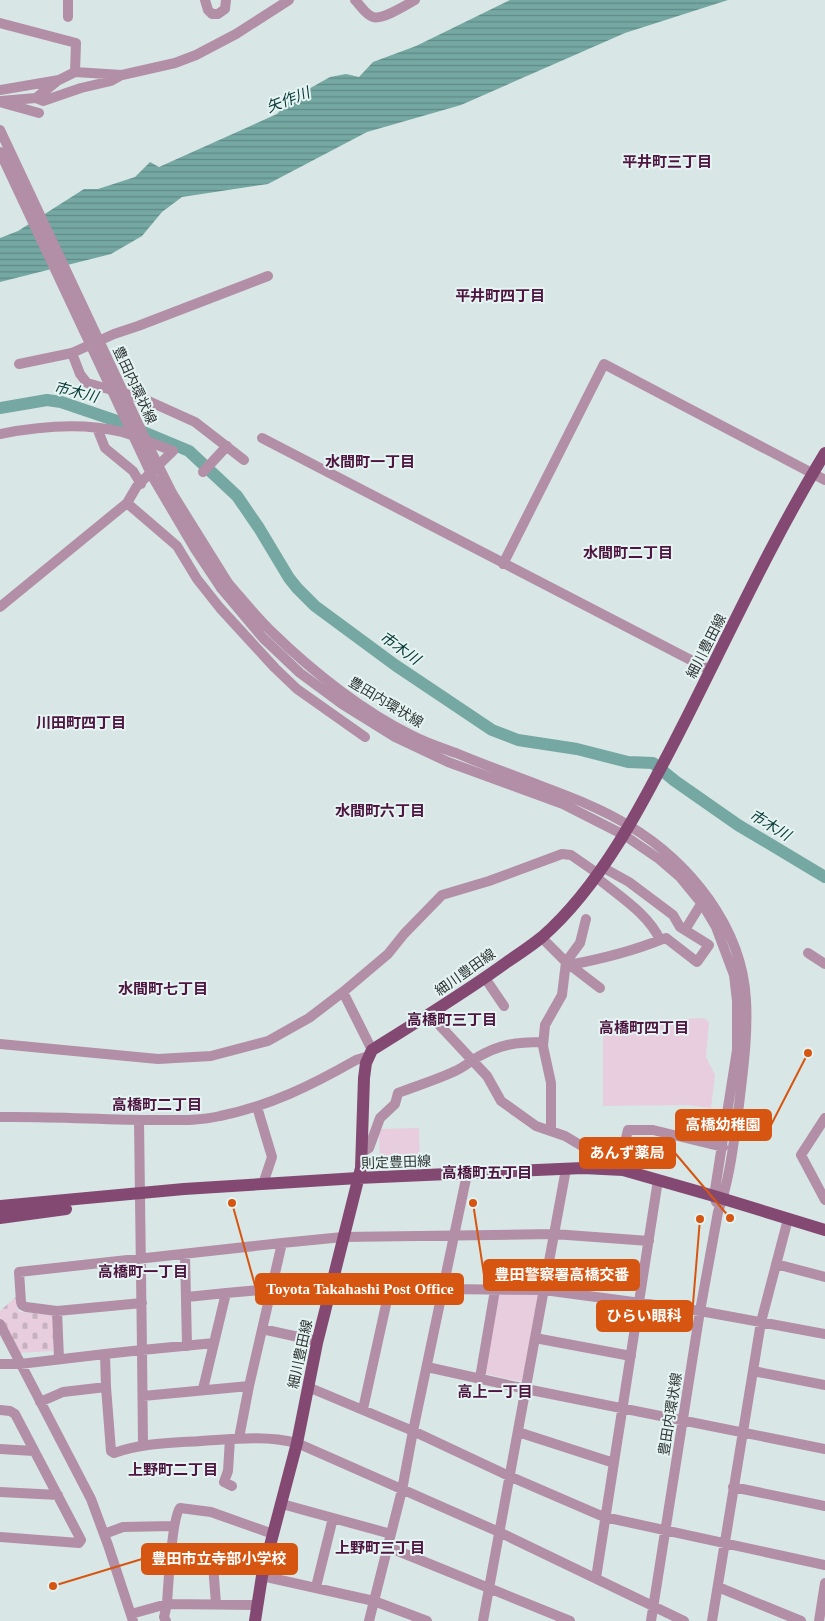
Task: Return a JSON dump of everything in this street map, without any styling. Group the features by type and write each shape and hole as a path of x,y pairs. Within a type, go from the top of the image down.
{"main road":[{"name":"細川豊田線","path":"255,1621 262,1576 297,1443 317,1343 361,1168 364,1078 370,1053 485,978 542,937 566,913 598,872 626,830 665,759 766,560 825,453"},
{"name":"則定豊田線","path":"0,1206 263,1184 583,1168 618,1170 658,1180 825,1230"},
{"name":"則定豊田線","path":"0,1218 95,1204 140,1194"}],"street":[{"path":"68,0 68,17"},
{"path":"205,0 208,10 212,14 218,14 225,9 226,0"},
{"path":"36,98 59,80 75,72 122,75 175,64 236,34 289,0"},
{"path":"355,0 366,13 373,17 382,17 415,0"},
{"path":"0,24 76,44 75,72"},
{"path":"0,102 36,98 43,101 81,88 111,81 122,75"},
{"path":"0,90 59,80"},
{"path":"0,102 39,113"},
{"name":"豊田内環状線","path":"0,130 153,455 225,585"},
{"name":"豊田内環状線","path":"0,152 152,476 195,549 225,585 263,638 300,673 357,714 395,737 448,762 563,804 626,830 676,862 701,888 720,917 737,957 746,999 746,1050 736,1126 719,1197"},
{"path":"20,364 72,352 114,334 268,276"},
{"path":"72,352 80,374 87,383 144,399 194,422 244,460"},
{"path":"503,564 604,364 825,480"},
{"path":"0,434 61,426 97,428 122,432 172,451 137,486 127,503 0,608"},
{"path":"97,428 105,448 133,471 141,484"},
{"path":"262,438 710,670"},
{"path":"203,472 227,446"},
{"path":"127,503 176,546 197,579 220,608 275,668 298,689 365,737"},
{"name":"豊田内環状線","path":"626,830 670,867 701,904 716,927 726,950 734,975 737,1000 737,1050 723,1147 718,1212 700,1311 651,1621"},
{"path":"0,1044 158,1059 211,1056 268,1041 309,1018 343,992 388,954 409,928 442,895 489,881 562,854 571,855 598,872 654,927 660,940"},
{"path":"568,964 604,959 666,938 697,962 709,945 680,927 673,914 628,882 598,872"},
{"path":"685,930 701,904"},
{"path":"551,1131 551,1083 543,1042 547,1019 563,993 568,964 580,943 586,919"},
{"path":"542,937 568,964 600,988"},
{"path":"808,953 825,964"},
{"path":"485,978 504,1006"},
{"path":"0,1117 139,1120 203,1119 257,1107 283,1098 370,1053 343,992"},
{"path":"430,1015 489,1078 501,1101 536,1126 569,1138 587,1149 583,1168"},
{"path":"361,1153 369,1148 380,1118 395,1104 398,1093 452,1073 469,1064 473,1059 495,1048 507,1044 543,1042"},
{"path":"257,1107 272,1158 263,1184"},
{"path":"825,1118 801,1155 825,1200"},
{"path":"139,1120 143,1445"},
{"path":"618,1170 628,1130 653,1130 723,1147"},
{"path":"482,1621 566,1169"},
{"path":"369,1621 402,1490 467,1174"},
{"path":"596,1578 658,1180"},
{"path":"712,1621 761,1322 788,1219"},
{"path":"142,1303 58,1311 26,1308 22,1305 19,1272 343,1237 554,1234 649,1241"},
{"path":"232,1486 224,1482 249,1386 282,1243"},
{"path":"185,1254 187,1346"},
{"path":"776,1264 825,1277"},
{"path":"187,1297 272,1289"},
{"path":"329,1292 443,1289 544,1290 700,1311 825,1334"},
{"path":"480,1378 495,1290"},
{"path":"363,1409 389,1291"},
{"path":"203,1389 226,1293"},
{"path":"58,1311 58,1359"},
{"path":"0,1324 87,1490 132,1618 167,1604 257,1605"},
{"path":"262,1329 312,1340 317,1343"},
{"path":"535,1338 631,1356"},
{"path":"0,1364 20,1364 214,1343"},
{"path":"105,1354 111,1450 114,1453 143,1445 235,1439 280,1439 297,1443 499,1532 684,1621"},
{"path":"427,1366 526,1389 825,1448"},
{"path":"753,1371 825,1386"},
{"path":"143,1396 249,1386"},
{"path":"40,1402 63,1392 106,1387"},
{"path":"308,1387 363,1409 604,1517 825,1565"},
{"path":"0,1410 10,1411 14,1414 82,1540 79,1543 0,1537"},
{"path":"518,1432 614,1462"},
{"path":"0,1449 34,1451"},
{"path":"733,1487 825,1506"},
{"path":"0,1492 58,1495"},
{"path":"282,1504 391,1534"},
{"path":"166,1621 164,1617 177,1510 180,1508 211,1512 273,1534"},
{"path":"316,1587 333,1518"},
{"path":"104,1534 123,1527 172,1526 175,1524"},
{"path":"388,1546 570,1621"},
{"path":"212,1551 216,1604"},
{"path":"262,1576 374,1602 427,1621"},
{"path":"819,1621 825,1582"},
{"path":"718,1587 802,1621"}],"green space":[{"path":"704,1018 709,1022 706,1057 715,1075 711,1108 688,1105 603,1106 603,1022"},
{"path":"419,1128 420,1168 380,1170 379,1129"},
{"path":"498,1294 540,1294 523,1382 482,1373"},
{"path":"17,1296 17,1309 20,1312 55,1315 53,1351 18,1353 0,1318 0,1311"}],"water":[{"path":"510,0 728,0 625,33 461,105 367,132 268,184 182,197 162,212 142,236 111,254 0,282 0,238 18,231 84,189 98,189 135,177 150,162 159,167 277,114 291,99 330,77 346,74 359,77 373,62 416,46"}],"waterway":[{"name":"市木川","path":"0,408 47,400 61,402 117,421 189,451 237,496 289,578 315,606 395,665 492,730 518,740 577,749 628,762 653,763 675,781 738,825 825,877"}],"place":[{"name":"高橋幼稚園","path":"808,1053"},
{"name":"Toyota Takahashi Post Office","path":"232,1203"},
{"name":"豊田警察署高橋交番","path":"473,1203"},
{"name":"あんず薬局","path":"730,1218"},
{"name":"ひらい眼科","path":"700,1219"},
{"name":"豊田市立寺部小学校","path":"53,1586"}],"district":[{"name":"平井町三丁目","path":"667,162"},
{"name":"平井町四丁目","path":"500,296"},
{"name":"水間町一丁目","path":"370,462"},
{"name":"水間町二丁目","path":"628,553"},
{"name":"川田町四丁目","path":"81,723"},
{"name":"水間町六丁目","path":"380,811"},
{"name":"水間町七丁目","path":"163,989"},
{"name":"高橋町三丁目","path":"452,1020"},
{"name":"高橋町四丁目","path":"644,1028"},
{"name":"高橋町二丁目","path":"157,1105"},
{"name":"高橋町五丁目","path":"487,1173"},
{"name":"高橋町一丁目","path":"143,1272"},
{"name":"高上一丁目","path":"495,1392"},
{"name":"上野町二丁目","path":"173,1470"},
{"name":"上野町三丁目","path":"380,1548"}],"water label":[{"name":"矢作川","path":"288,100"}]}
